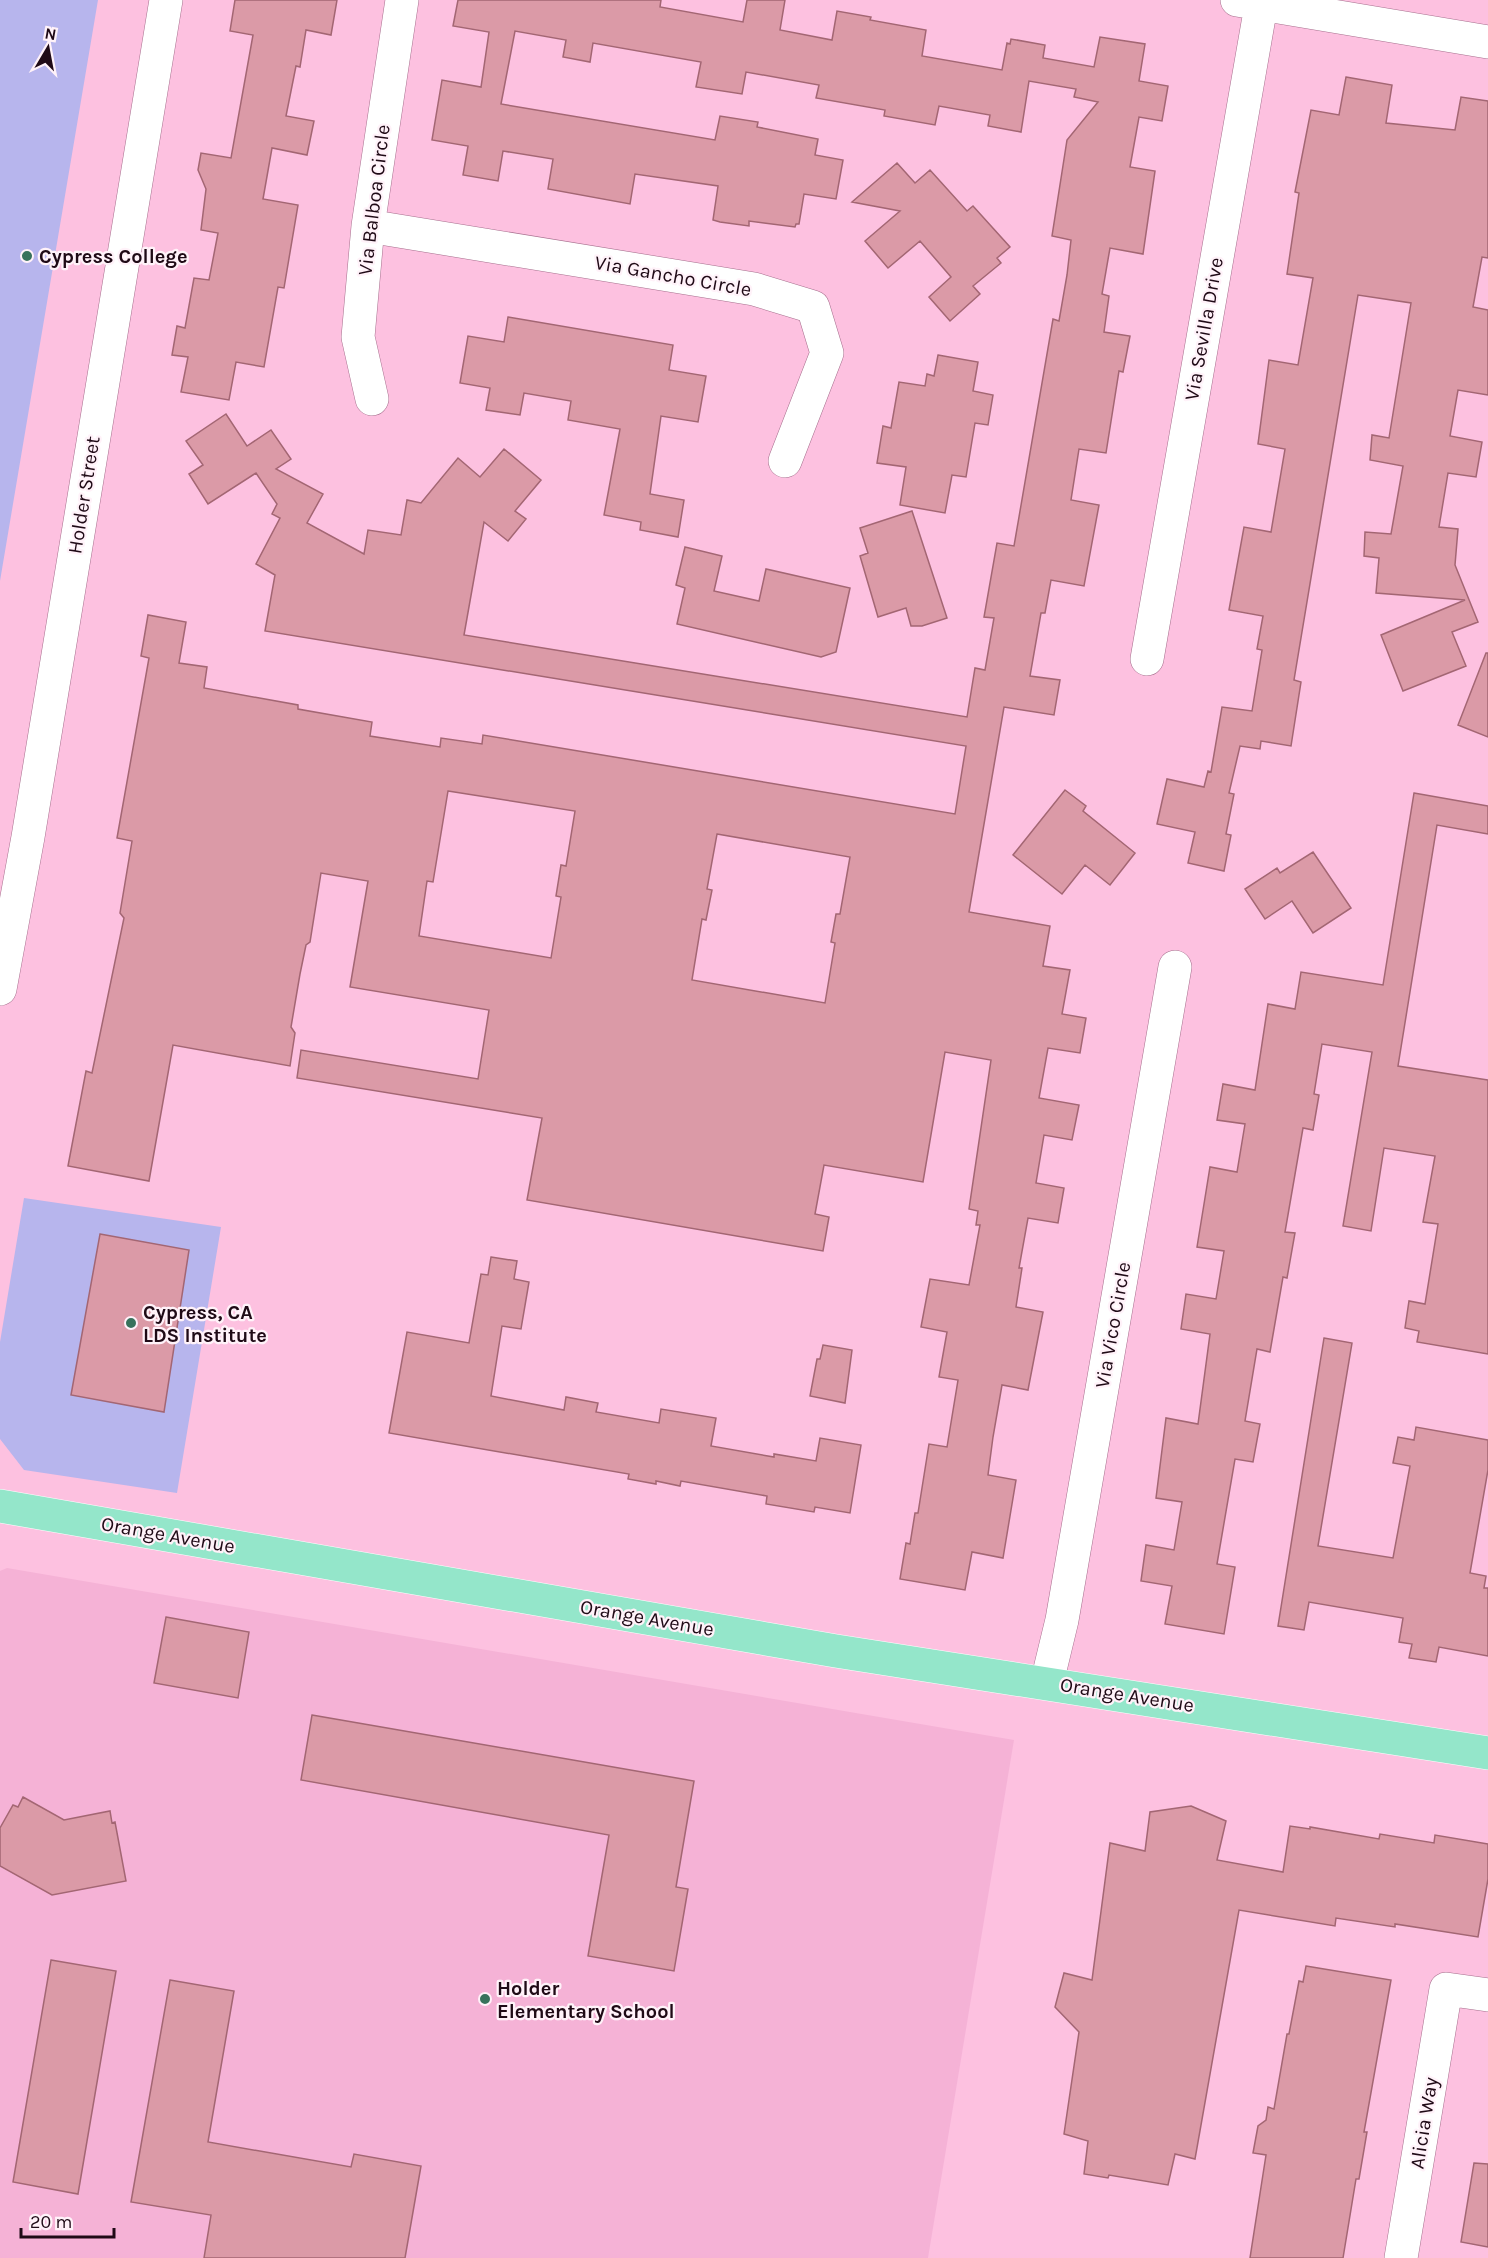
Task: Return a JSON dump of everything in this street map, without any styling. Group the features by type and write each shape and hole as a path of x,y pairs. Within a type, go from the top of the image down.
{"main road":[{"name":"Orange Avenue","path":"0,1506 836,1651 1047,1682 1488,1753"}],"street":[{"name":"Holder Street","path":"0,989 28,837 166,0"},
{"name":"Via Balboa Circle","path":"372,399 358,337 368,226 402,0"},
{"path":"1253,1 1488,42"},
{"name":"Via Sevilla Drive","path":"1147,659 1253,1"},
{"name":"Via Gancho Circle","path":"368,226 754,289 813,307 827,353 785,461"},
{"name":"Via Vico Circle","path":"1047,1682 1062,1620 1175,967"},
{"name":"Alicia Way","path":"1401,2258 1446,1989 1488,1995"}],"shaded area":[{"name":"Cypress College","path":"0,0 98,0 0,581"},
{"path":"24,1198 221,1227 177,1493 24,1470 0,1439 0,1342"},
{"name":"Holder Elementary School","path":"7,1568 1014,1740 928,2258 0,2258 0,1571"}],"building":[{"path":"235,0 337,0 331,35 306,30 300,67 296,66 286,116 314,121 307,155 272,148 263,199 298,205 284,288 278,287 264,367 236,362 229,400 181,392 188,357 172,355 177,326 185,328 194,278 209,280 218,233 201,230 206,189 198,170 201,153 231,158 253,35 230,31"},
{"path":"458,0 661,0 660,7 743,22 747,0 785,0 780,30 832,40 837,11 871,17 870,20 926,30 922,56 1002,70 1007,43 1010,44 1011,39 1045,45 1043,58 1094,67 1100,37 1145,44 1139,81 1168,86 1162,121 1139,117 1130,167 1155,171 1143,254 1110,248 1102,294 1109,296 1104,332 1130,336 1123,372 1119,371 1106,453 1079,449 1071,500 1099,505 1084,586 1051,580 1045,613 1041,613 1030,676 1060,680 1054,715 1004,707 969,912 1050,926 1043,966 1070,970 1062,1014 1086,1018 1080,1053 1048,1048 1039,1098 1079,1105 1072,1140 1044,1135 1036,1183 1064,1188 1058,1223 1028,1218 1019,1268 1022,1268 1016,1307 1043,1312 1028,1390 1002,1385 993,1437 988,1475 1016,1480 1003,1558 972,1552 965,1590 900,1579 906,1543 910,1544 915,1513 918,1513 929,1444 947,1447 958,1380 939,1377 947,1332 921,1327 930,1279 969,1285 980,1225 976,1225 978,1211 969,1209 991,1060 945,1052 923,1182 824,1165 815,1214 829,1217 823,1251 527,1200 542,1118 297,1078 301,1050 478,1079 489,1010 350,987 368,881 321,873 310,942 306,945 291,1027 295,1033 290,1066 173,1045 149,1181 68,1166 86,1071 92,1073 124,918 120,913 132,841 117,838 149,658 141,656 148,615 186,622 179,663 207,667 204,688 298,705 298,709 372,722 370,736 440,747 441,738 482,744 483,735 955,814 966,746 265,631 275,575 256,564 280,518 272,514 277,504 256,473 208,504 189,474 203,465 186,441 226,414 247,446 271,430 291,459 276,469 323,494 307,523 364,554 368,530 401,535 407,500 421,503 458,458 480,477 504,449 541,480 515,511 526,519 508,541 484,522 464,635 967,717 975,668 985,670 994,618 984,617 997,543 1014,546 1053,319 1059,321 1067,275 1071,240 1052,236 1067,140 1098,102 1074,97 1076,89 1029,81 1021,132 988,126 990,115 939,106 935,125 884,116 885,110 816,98 819,85 746,72 742,94 696,87 701,62 593,43 590,62 563,57 566,40 515,31 501,104 715,140 720,116 758,122 757,127 818,139 815,155 843,160 836,199 804,194 799,224 795,227 749,221 749,226 713,220 718,186 635,174 630,204 548,189 553,159 503,151 498,181 463,175 468,146 432,140 442,80 481,87 489,32 453,26","holes":["448,791 575,811 566,866 561,865 556,896 561,897 551,958 419,936 427,881 433,882","717,834 850,857 840,914 836,914 831,942 835,943 825,1003 692,980 702,919 706,920 712,890 707,889"]},
{"path":"1346,77 1392,85 1386,123 1455,130 1461,97 1488,101 1488,258 1482,257 1473,307 1488,310 1488,395 1458,390 1450,436 1482,442 1476,477 1448,473 1439,527 1458,529 1455,565 1478,622 1452,632 1466,666 1403,691 1381,635 1465,600 1376,593 1379,558 1364,556 1365,532 1391,534 1403,466 1370,460 1372,435 1389,438 1411,303 1358,295 1294,680 1301,682 1291,746 1261,741 1260,749 1240,746 1229,793 1234,794 1226,834 1231,835 1224,871 1188,863 1195,832 1157,824 1167,779 1204,787 1208,771 1211,772 1222,707 1252,711 1262,650 1257,649 1263,616 1229,610 1244,527 1271,532 1285,449 1258,444 1269,360 1298,365 1313,278 1287,274 1299,193 1295,192 1311,110 1339,115"},
{"path":"897,163 915,183 930,170 967,211 973,206 1010,247 997,258 1001,263 973,286 980,294 950,321 929,297 951,277 920,241 888,268 865,241 900,211 852,202"},
{"path":"508,317 673,345 669,370 706,376 698,422 661,416 650,494 684,500 678,537 640,530 641,522 604,515 620,429 568,420 571,401 524,393 520,415 486,410 490,388 460,383 468,336 504,342"},
{"path":"938,355 978,362 973,391 993,395 988,425 975,423 966,477 952,475 945,513 900,505 906,467 877,463 883,426 891,428 899,382 925,386 927,374 934,376"},
{"path":"912,511 947,618 922,626 911,626 906,608 878,617 860,556 868,553 860,528"},
{"path":"685,547 722,556 714,591 759,601 766,569 850,588 836,652 821,657 677,624 685,588 676,585"},
{"path":"1486,653 1488,653 1488,737 1458,725"},
{"path":"1065,790 1086,806 1083,811 1135,853 1110,885 1085,865 1062,894 1013,855"},
{"path":"1414,793 1488,806 1488,834 1437,825 1398,1066 1488,1080 1488,1354 1417,1342 1419,1331 1405,1328 1409,1301 1425,1304 1438,1224 1423,1222 1435,1156 1384,1148 1371,1231 1343,1226 1372,1052 1322,1044 1314,1094 1319,1095 1313,1130 1303,1128 1285,1232 1295,1233 1287,1278 1283,1277 1270,1352 1257,1349 1245,1421 1260,1424 1253,1462 1235,1459 1217,1564 1235,1567 1224,1634 1165,1624 1172,1586 1141,1581 1146,1545 1174,1550 1182,1502 1156,1498 1166,1418 1198,1424 1210,1334 1181,1329 1186,1294 1216,1299 1224,1251 1197,1247 1210,1167 1237,1172 1245,1124 1217,1120 1223,1084 1255,1090 1268,1004 1295,1009 1301,972 1383,985"},
{"path":"1313,852 1351,908 1313,933 1292,901 1265,919 1245,889 1277,868 1280,873"},
{"name":"Cypress, CA LDS Institute","path":"100,1234 189,1250 164,1412 71,1395"},
{"path":"491,1257 517,1261 514,1279 529,1282 521,1329 502,1326 491,1396 564,1410 566,1397 598,1403 596,1412 659,1423 661,1409 716,1418 711,1446 774,1457 774,1454 816,1461 820,1438 861,1445 850,1513 815,1507 814,1512 766,1504 767,1496 681,1481 680,1486 656,1481 656,1484 628,1479 629,1474 389,1433 407,1332 469,1343 481,1274 488,1275"},
{"path":"1324,1338 1352,1343 1318,1546 1393,1558 1410,1466 1393,1463 1398,1437 1414,1440 1416,1427 1488,1440 1488,1470 1470,1573 1486,1576 1484,1588 1488,1588 1488,1656 1439,1647 1436,1662 1409,1658 1412,1644 1399,1642 1403,1618 1309,1602 1304,1630 1278,1626"},
{"path":"823,1345 852,1350 845,1403 810,1396 817,1359 820,1359"},
{"path":"166,1617 249,1632 238,1698 154,1683"},
{"path":"312,1715 694,1781 676,1887 688,1889 674,1971 588,1956 609,1835 301,1780"},
{"path":"23,1797 64,1820 110,1811 112,1823 115,1822 126,1881 52,1895 0,1866 0,1828 13,1805 18,1807"},
{"path":"1191,1806 1226,1821 1217,1860 1283,1872 1290,1826 1310,1829 1310,1827 1379,1839 1380,1834 1434,1843 1435,1835 1488,1844 1488,1879 1478,1937 1395,1924 1395,1927 1336,1918 1335,1926 1239,1910 1195,2159 1175,2154 1168,2185 1109,2175 1108,2178 1084,2174 1088,2141 1064,2134 1079,2032 1055,2007 1064,1973 1092,1980 1110,1843 1145,1851 1150,1812"},
{"path":"51,1960 116,1971 78,2194 13,2182"},
{"path":"1306,1966 1391,1980 1364,2132 1367,2132 1359,2179 1356,2179 1343,2258 1250,2258 1266,2155 1253,2153 1258,2126 1266,2120 1268,2107 1274,2109 1287,2034 1289,2034 1299,1981 1303,1982"},
{"path":"170,1980 234,1991 208,2142 351,2167 354,2154 421,2166 405,2258 204,2258 211,2215 131,2202"},
{"path":"1474,2163 1488,2164 1488,2247 1461,2242"}],"place":[{"name":"Cypress College","path":"27,256"},
{"name":"Cypress, CA LDS Institute","path":"131,1323"},
{"name":"Holder Elementary School","path":"485,1999"}]}
